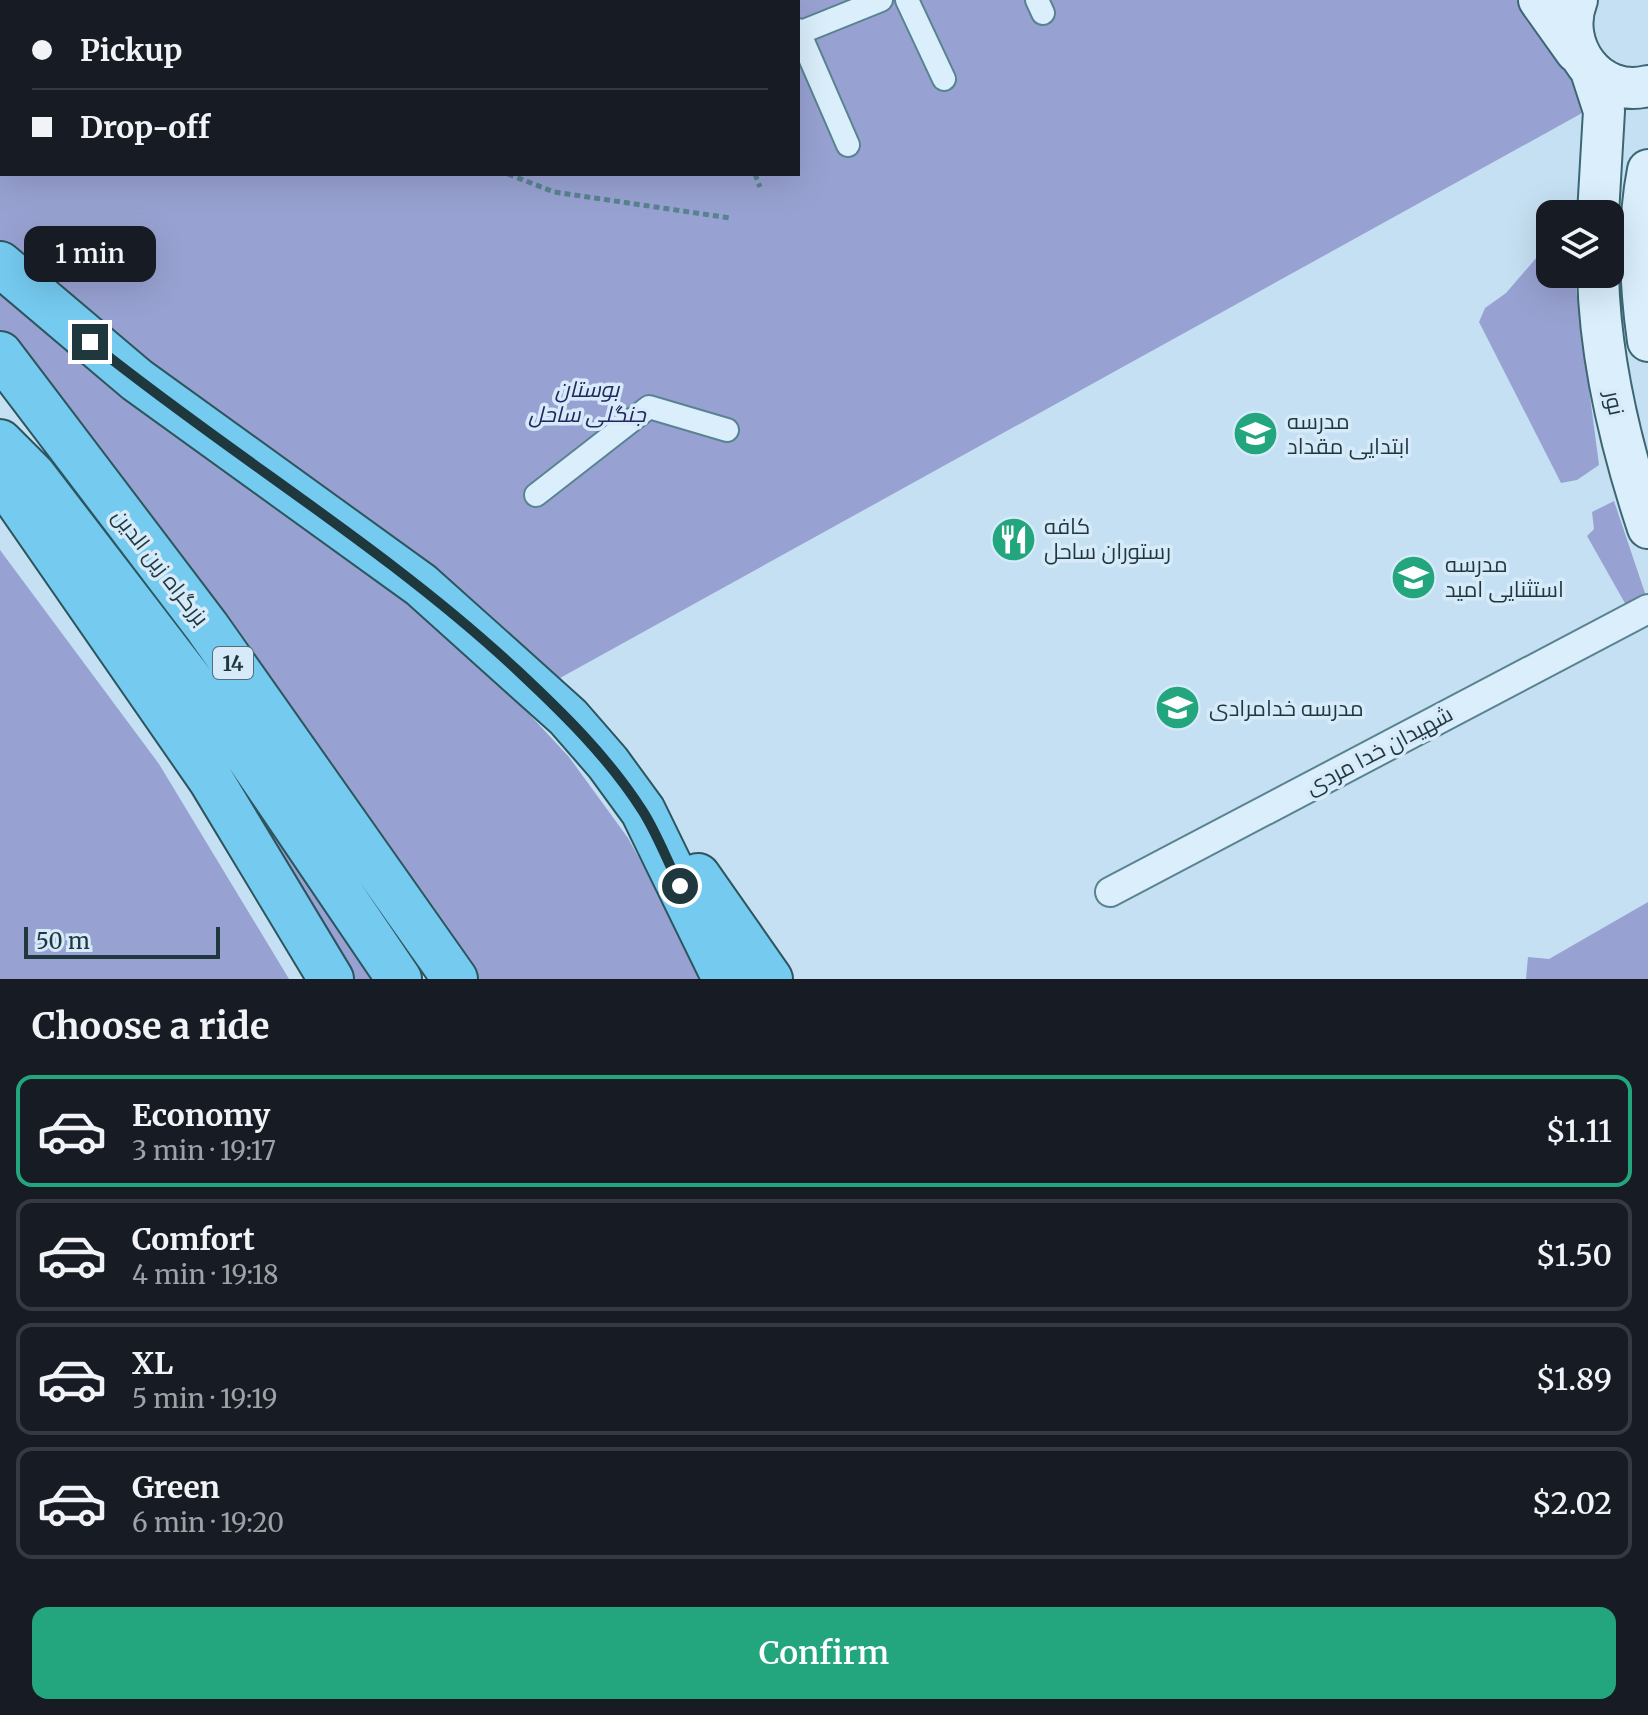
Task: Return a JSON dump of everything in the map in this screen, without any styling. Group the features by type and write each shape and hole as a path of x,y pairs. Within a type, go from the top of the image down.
{"highway":[{"path":"0,264 137,380 421,585 568,717 710,889 770,979"},
{"name":"بزرگراه زین الدین","path":"0,354 207,627 455,979"},
{"name":"بزرگراه زین الدین","path":"0,442 33,475 241,746 399,979"},
{"path":"0,470 13,496 211,780 331,979"},
{"path":"643,811 725,979"}],"main road":[{"path":"1539,0 1585,64 1624,87 1648,86"},
{"path":"1577,0 1571,21 1604,111 1599,200"},
{"path":"1648,170 1642,202 1641,254 1648,341"},
{"name":"نور","path":"1600,288 1613,395 1634,486 1648,528"}],"street":[{"path":"800,32 881,0"},
{"path":"907,0 944,79"},
{"path":"800,34 848,145"},
{"path":"536,495 649,407 727,430"},
{"name":"شهیدان خدا مردی","path":"1110,892 1648,609"}],"path":[{"path":"513,176 554,192 730,218"},
{"path":"756,176 760,187"}],"green space":[{"name":"بوستان جنگلی ساحل","path":"800,0 1523,0 1593,107 560,678 459,592 241,437 0,244 0,176 800,176"},
{"path":"1536,258 1536,288 1576,288 1599,465 1577,480 1561,483 1479,322 1485,308 1506,293"},
{"path":"0,286 364,565 505,688 569,757 628,838 706,979 472,979 0,331"},
{"path":"1614,501 1646,596 1626,605 1587,536 1594,529 1592,512"},
{"path":"0,550 159,764 289,979 0,979"},
{"path":"155,660 382,979 353,979"},
{"path":"1648,902 1648,979 1526,979 1528,957 1549,959"}],"place":[{"name":"مدرسه ابتدایی مقداد","path":"1256,434"},
{"name":"کافه رستوران ساحل","path":"1013,539"},
{"name":"مدرسه استثنایی امید","path":"1414,577"},
{"name":"مدرسه خدامرادی","path":"1178,708"}],"route":[{"path":"90,342 137,380 421,585 496,650 568,717 608,763 643,811 680,886"}]}
